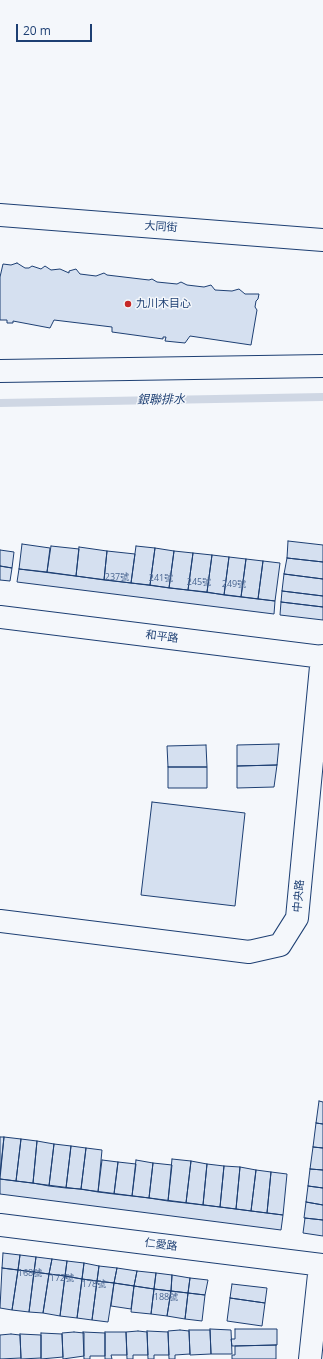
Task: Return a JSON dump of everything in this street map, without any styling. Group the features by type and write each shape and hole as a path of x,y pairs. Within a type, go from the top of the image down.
{"street":[{"name":"大同街","path":"0,215 323,240"},
{"path":"0,371 323,366"},
{"name":"和平路","path":"0,616 322,656"},
{"name":"中央路","path":"0,921 249,952 280,945 297,918 322,656"},
{"name":"仁愛路","path":"0,1225 322,1265"},
{"path":"310,1359 322,1265"}],"building":[{"name":"九川木目心","path":"17,263 25,268 32,266 41,269 45,266 51,270 60,269 69,273 69,271 76,269 80,274 96,276 104,273 107,275 149,280 152,279 157,282 177,284 181,282 187,285 204,287 211,285 215,290 232,291 239,289 245,294 259,294 255,307 257,310 251,345 190,336 185,343 165,341 166,337 163,337 163,339 112,332 112,327 54,320 50,328 13,321 13,323 7,323 7,320 0,320 0,277 3,264 11,265"},
{"path":"288,541 323,545 323,562 287,558"},
{"path":"22,544 50,548 47,572 19,569"},
{"path":"51,546 79,549 76,576 47,572"},
{"path":"136,546 155,548 150,585 131,583"},
{"path":"79,547 107,551 104,580 76,576"},
{"path":"155,548 174,551 169,588 150,585"},
{"path":"0,550 14,552 12,568 0,566"},
{"path":"107,551 135,554 131,583 104,580"},
{"path":"174,551 193,553 188,590 169,588"},
{"path":"193,553 212,555 207,592 188,590"},
{"path":"212,555 229,557 224,595 207,592"},
{"path":"229,557 246,559 241,597 224,595"},
{"path":"287,558 323,562 323,579 284,574"},
{"path":"246,559 263,561 258,599 241,597"},
{"path":"263,561 280,563 275,601 258,599"},
{"path":"0,566 12,568 10,581 0,580"},
{"path":"19,569 275,601 274,614 17,582"},
{"path":"284,574 323,579 323,596 282,591"},
{"path":"282,591 323,596 323,607 281,602"},
{"path":"281,602 323,607 323,620 280,615"},
{"path":"279,744 277,765 237,766 237,745"},
{"path":"206,745 207,767 168,767 167,746"},
{"path":"277,765 274,787 237,788 237,766"},
{"path":"168,767 207,767 207,788 168,788"},
{"path":"152,802 245,813 235,906 141,895"},
{"path":"319,1101 323,1102 323,1124 316,1123"},
{"path":"316,1123 323,1124 323,1148 313,1147"},
{"path":"0,1137 4,1137 0,1174"},
{"path":"4,1137 21,1139 16,1181 0,1179"},
{"path":"21,1139 37,1141 33,1183 16,1181"},
{"path":"37,1141 54,1144 49,1186 33,1183"},
{"path":"54,1144 71,1146 66,1188 49,1186"},
{"path":"71,1146 86,1148 81,1189 66,1188"},
{"path":"313,1147 323,1148 323,1170 310,1169"},
{"path":"86,1148 102,1150 98,1192 81,1189"},
{"path":"172,1159 191,1161 186,1203 168,1201"},
{"path":"102,1160 118,1162 114,1194 98,1192"},
{"path":"136,1160 153,1163 149,1198 132,1196"},
{"path":"191,1161 207,1164 203,1205 186,1203"},
{"path":"118,1162 136,1164 132,1196 114,1194"},
{"path":"153,1163 172,1165 168,1201 149,1198"},
{"path":"207,1164 224,1166 220,1207 203,1205"},
{"path":"224,1166 240,1167 236,1209 220,1207"},
{"path":"240,1167 256,1170 251,1211 236,1209"},
{"path":"310,1169 323,1170 323,1188 308,1186"},
{"path":"256,1170 271,1172 267,1213 251,1211"},
{"path":"271,1172 287,1174 283,1215 267,1213"},
{"path":"0,1179 283,1215 281,1230 0,1194"},
{"path":"308,1186 323,1188 323,1205 306,1202"},
{"path":"306,1202 323,1205 323,1220 304,1218"},
{"path":"305,1218 323,1220 323,1236 303,1233"},
{"path":"3,1253 20,1255 18,1270 2,1268"},
{"path":"20,1255 36,1257 34,1272 18,1270"},
{"path":"36,1257 52,1259 49,1274 34,1272"},
{"path":"52,1259 67,1261 65,1276 49,1274"},
{"path":"67,1261 84,1263 82,1279 65,1276"},
{"path":"84,1263 99,1266 97,1281 82,1279"},
{"path":"99,1266 117,1268 114,1283 97,1281"},
{"path":"2,1268 18,1270 12,1310 0,1308"},
{"path":"117,1268 137,1271 134,1286 114,1283"},
{"path":"18,1270 34,1272 29,1312 12,1310"},
{"path":"137,1271 156,1273 154,1289 134,1286"},
{"path":"34,1272 49,1274 43,1313 29,1312"},
{"path":"156,1273 172,1275 171,1291 154,1289"},
{"path":"49,1274 65,1276 60,1316 43,1313"},
{"path":"172,1275 190,1278 188,1293 171,1291"},
{"path":"65,1276 82,1279 77,1318 60,1316"},
{"path":"190,1278 208,1280 205,1295 188,1293"},
{"path":"82,1279 97,1281 92,1320 77,1318"},
{"path":"97,1281 114,1283 108,1322 92,1320"},
{"path":"114,1283 134,1286 131,1309 111,1306"},
{"path":"232,1284 267,1288 265,1303 230,1298"},
{"path":"134,1286 154,1289 151,1314 131,1312"},
{"path":"154,1289 171,1291 167,1316 151,1314"},
{"path":"171,1291 188,1293 185,1319 167,1316"},
{"path":"188,1293 205,1295 202,1321 185,1319"},
{"path":"230,1298 265,1303 262,1326 227,1321"},
{"path":"210,1329 231,1330 232,1354 211,1354"},
{"path":"235,1329 277,1329 277,1345 232,1346 231,1339 235,1339"},
{"path":"189,1330 210,1330 211,1354 190,1355"},
{"path":"147,1331 168,1332 169,1355 154,1355 154,1359 148,1359"},
{"path":"168,1331 189,1331 190,1354 175,1355 175,1359 169,1359"},
{"path":"83,1332 105,1333 105,1356 90,1356 90,1359 84,1359"},
{"path":"105,1332 126,1332 127,1355 111,1355 112,1359 105,1359"},
{"path":"126,1332 147,1332 148,1355 133,1355 133,1359 127,1359"},
{"path":"41,1333 62,1334 63,1357 41,1359"},
{"path":"62,1333 84,1333 84,1356 63,1359"},
{"path":"20,1334 41,1335 41,1358 21,1359"},
{"path":"0,1335 20,1335 21,1358 0,1359"},
{"path":"276,1345 276,1359 232,1359 232,1355 235,1355 235,1346"}],"waterway":[{"name":"銀聯排水","path":"0,403 323,397"}],"place":[{"name":"九川木目心","path":"128,304"}]}
